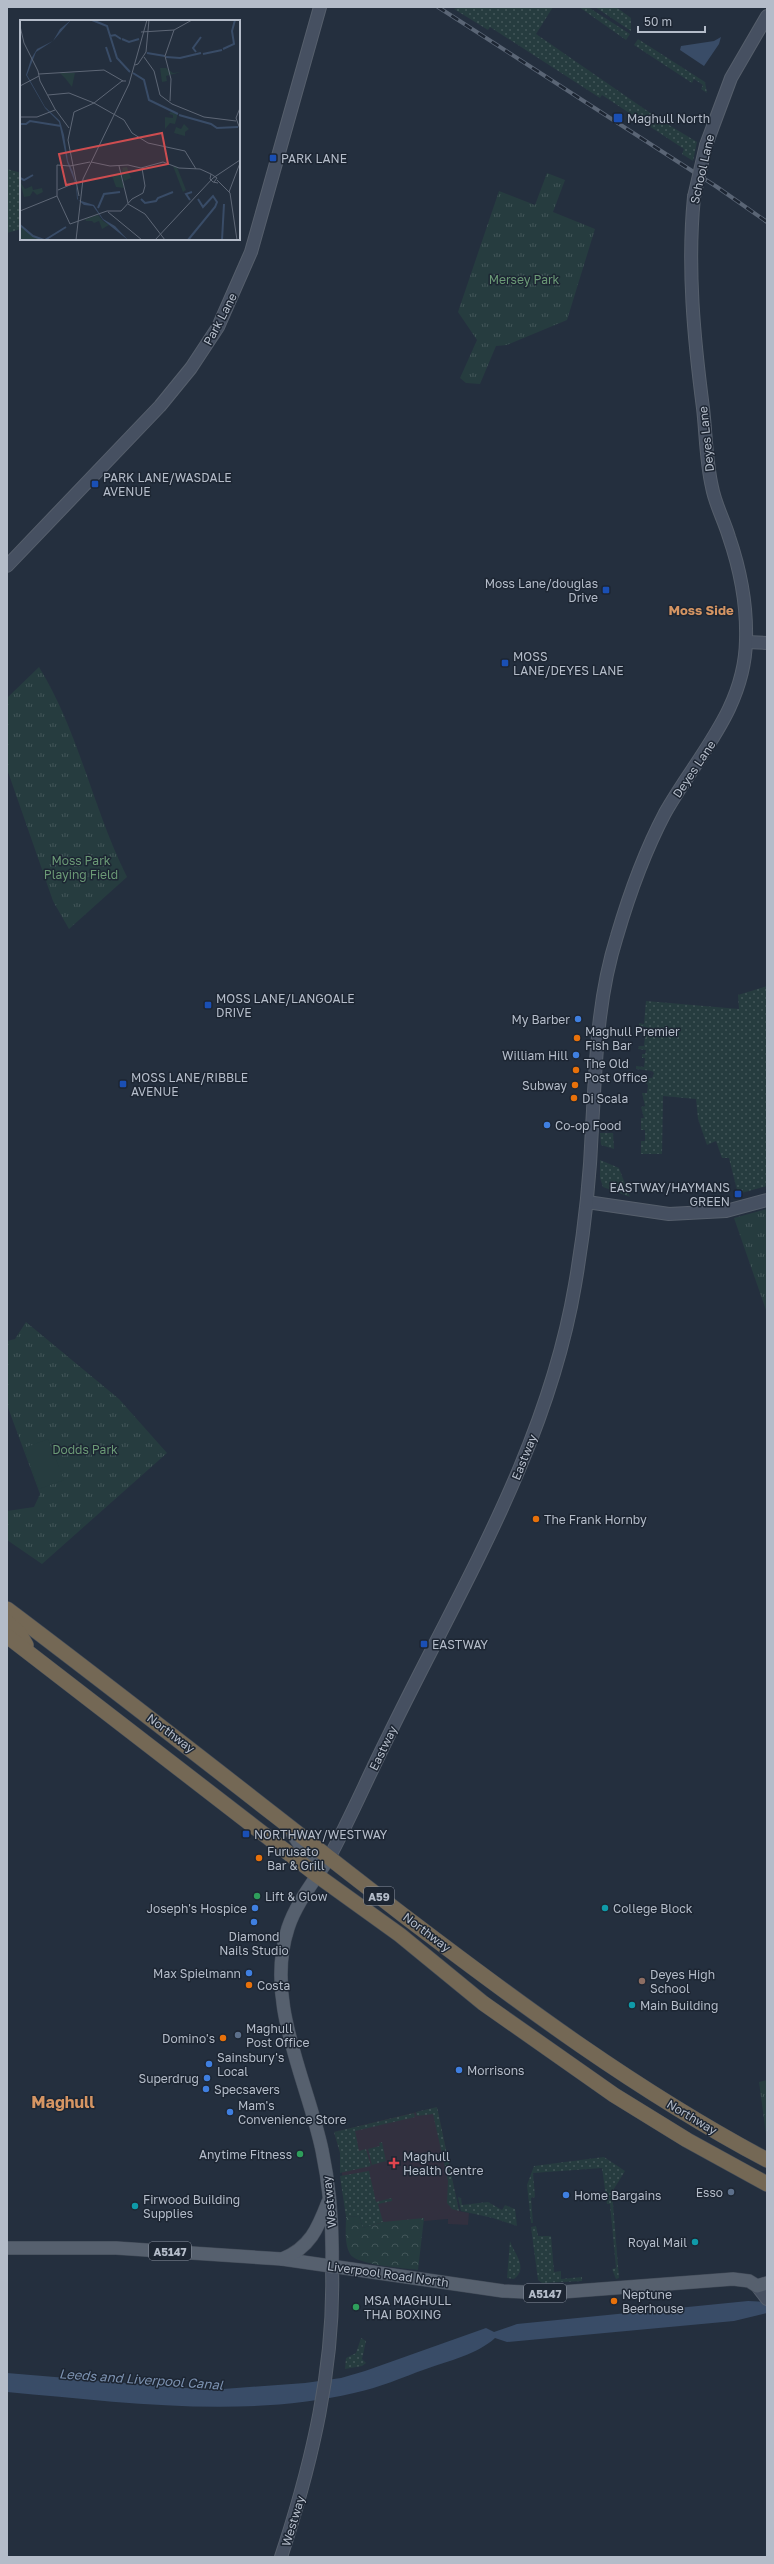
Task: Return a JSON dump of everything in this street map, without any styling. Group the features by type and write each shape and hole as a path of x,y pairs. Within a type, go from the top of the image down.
{"highway":[{"name":"Northway","path":"7,1609 189,1747 329,1858 563,2035 699,2123 767,2160"},
{"path":"7,1622 19,1633 33,1656"},
{"name":"Northway","path":"7,1636 318,1876 400,1935 483,2003 614,2095 687,2140 767,2184"}],"main road":[{"path":"287,1825 302,1848 315,1861 318,1876"},
{"name":"Westway","path":"329,1858 288,1928 280,1977 288,2022 322,2149 330,2199 332,2267"},
{"path":"282,2258 300,2250 309,2242 330,2199"},
{"name":"Liverpool Road North","path":"7,2248 116,2248 282,2258 332,2267 503,2291 549,2293 733,2279 762,2284"}],"street":[{"name":"Park Lane","path":"7,566 160,406 191,368 218,327 251,252 320,7"},
{"name":"School Lane","path":"696,335 691,267 694,197 706,145 731,78 767,16"},
{"name":"Deyes Lane","path":"587,1202 597,1031 609,961 618,932 659,826 675,796 721,726 735,697 743,671 746,642 738,565 712,489 696,335"},
{"path":"746,642 767,643"},
{"path":"587,1202 669,1214 726,1211 767,1200"},
{"name":"Eastway","path":"329,1858 479,1560 519,1471 543,1407 565,1329 575,1288 587,1202"},
{"name":"Westway","path":"281,2557 303,2487 320,2417 327,2366 333,2298 332,2267"},
{"path":"762,2284 767,2299"}],"shaded area":[{"name":"Maghull Health Centre","path":"437,2107 459,2211 469,2213 468,2225 448,2224 448,2219 424,2221 424,2219 373,2226 359,2216 346,2217 340,2153 334,2132"}],"green space":[{"path":"462,7 553,7 536,34 659,119 697,142 693,161 682,154 684,149 602,95 600,98 490,27 488,30 454,9"},
{"path":"579,7 588,7 630,34 626,40"},
{"path":"595,7 616,7 631,18 631,31"},
{"path":"638,39 705,82 707,93 701,89 703,85 694,79 692,83 634,45"},
{"path":"7,169 20,173 20,229 7,233"},
{"name":"Mersey Park","path":"547,173 565,180 553,212 595,229 567,320 507,345 496,346 480,384 466,383 460,378 477,340 458,312 499,191 535,205"},
{"name":"Moss Park Playing Field","path":"39,667 65,718 115,851 127,877 69,929 53,901 7,769 7,698"},
{"path":"767,986 767,1186 738,1194 729,1158 722,1158 716,1141 707,1145 698,1119 696,1099 663,1096 662,1154 641,1154 641,1141 645,1141 645,1130 641,1130 641,1118 644,1118 641,1107 645,1106 642,1093 647,1093 648,1085 643,1081 643,1077 652,1078 654,1073 652,1071 636,1069 636,1066 644,1067 645,1058 642,1058 642,1054 645,1054 646,1050 638,1049 639,1046 644,1046 646,1027 639,1026 639,1023 644,1024 646,1001 739,1009 738,995"},
{"path":"600,1133 613,1133 614,1149 601,1145"},
{"path":"600,1160 619,1168 630,1197 603,1187 600,1178"},
{"path":"767,1209 767,1313 734,1218"},
{"name":"Dodds Park","path":"26,1322 119,1399 167,1453 42,1564 7,1540 7,1511 34,1507 40,1494 7,1405 7,1341 15,1339"},
{"path":"48,1439 64,1480 39,1489 24,1448"},
{"path":"767,2080 767,2141 759,2082"},
{"path":"437,2107 459,2211 452,2209 447,2203 448,2181 433,2114 417,2116 416,2112"},
{"path":"414,2113 415,2117 355,2131 359,2151 366,2149 371,2166 340,2173 340,2153 334,2132"},
{"path":"382,2142 386,2161 372,2165 368,2149 380,2146 379,2143"},
{"path":"604,2157 625,2171 612,2192 619,2278 616,2279 612,2269 616,2268 610,2204 607,2204 602,2168 533,2173 535,2197 531,2198 533,2223 531,2223 527,2185 534,2166"},
{"path":"369,2171 376,2202 392,2198 392,2201 378,2204 383,2222 363,2228 359,2216 346,2217 340,2176"},
{"path":"458,2197 461,2198 462,2205 488,2202 502,2210 505,2205 515,2209 517,2226 493,2218 461,2211"},
{"path":"359,2216 363,2228 383,2222 424,2218 418,2270 370,2263 354,2258 350,2254 347,2245 346,2217"},
{"path":"536,2226 538,2236 551,2236 554,2272 561,2271 561,2279 582,2277 582,2281 542,2283 538,2280 531,2227"},
{"path":"510,2241 520,2265 520,2270 514,2279 507,2278"},
{"path":"361,2338 366,2341 362,2359 366,2363 362,2366 345,2369 346,2358 356,2353"}],"water":[{"path":"721,37 719,44 704,66 680,50 681,46 714,41"},
{"name":"Leeds and Liverpool Canal","path":"748,2301 767,2302 767,2313 734,2321 507,2342 495,2338 488,2344 471,2353 382,2385 363,2391 312,2401 225,2407 181,2406 137,2404 7,2392 7,2373 210,2390 305,2383 341,2378 365,2371 486,2328 494,2332 517,2324"}],"railway":[{"path":"438,7 717,187 767,222"}],"place":[{"name":"Maghull North","path":"618,118"},
{"name":"PARK LANE","path":"273,158"},
{"name":"PARK LANE/WASDALE AVENUE","path":"95,484"},
{"name":"Moss Lane/douglas Drive","path":"606,590"},
{"name":"MOSS LANE/DEYES LANE","path":"505,663"},
{"name":"MOSS LANE/LANGOALE DRIVE","path":"208,1005"},
{"name":"My Barber","path":"578,1019"},
{"name":"Maghull Premier Fish Bar","path":"577,1038"},
{"name":"William Hill","path":"576,1055"},
{"name":"The Old Post Office","path":"576,1070"},
{"name":"MOSS LANE/RIBBLE AVENUE","path":"123,1084"},
{"name":"Subway","path":"575,1085"},
{"name":"Di Scala","path":"574,1098"},
{"name":"Co-op Food","path":"547,1125"},
{"name":"EASTWAY/HAYMANS GREEN","path":"738,1194"},
{"name":"The Frank Hornby","path":"536,1519"},
{"name":"EASTWAY","path":"424,1644"},
{"name":"NORTHWAY/WESTWAY","path":"246,1834"},
{"name":"Furusato Bar & Grill","path":"259,1858"},
{"name":"Lift & Glow","path":"257,1896"},
{"name":"Joseph's Hospice","path":"255,1908"},
{"name":"College Block","path":"605,1908"},
{"name":"Diamond Nails Studio","path":"254,1922"},
{"name":"Max Spielmann","path":"249,1973"},
{"name":"Deyes High School","path":"642,1981"},
{"name":"Costa","path":"249,1985"},
{"name":"Main Building","path":"632,2005"},
{"name":"Maghull Post Office","path":"238,2035"},
{"name":"Domino's","path":"223,2038"},
{"name":"Sainsbury's Local","path":"209,2064"},
{"name":"Morrisons","path":"459,2070"},
{"name":"Superdrug","path":"207,2078"},
{"name":"Specsavers","path":"206,2089"},
{"name":"Mam's Convenience Store","path":"230,2112"},
{"name":"Anytime Fitness","path":"300,2154"},
{"name":"Maghull Health Centre","path":"394,2163"},
{"name":"Esso","path":"731,2192"},
{"name":"Home Bargains","path":"566,2195"},
{"name":"Firwood Building Supplies","path":"135,2206"},
{"name":"Royal Mail","path":"695,2242"},
{"name":"Neptune Beerhouse","path":"614,2301"},
{"name":"MSA MAGHULL THAI BOXING","path":"356,2307"}],"district":[{"name":"Moss Side","path":"701,610"},
{"name":"Maghull","path":"63,2102"}]}
